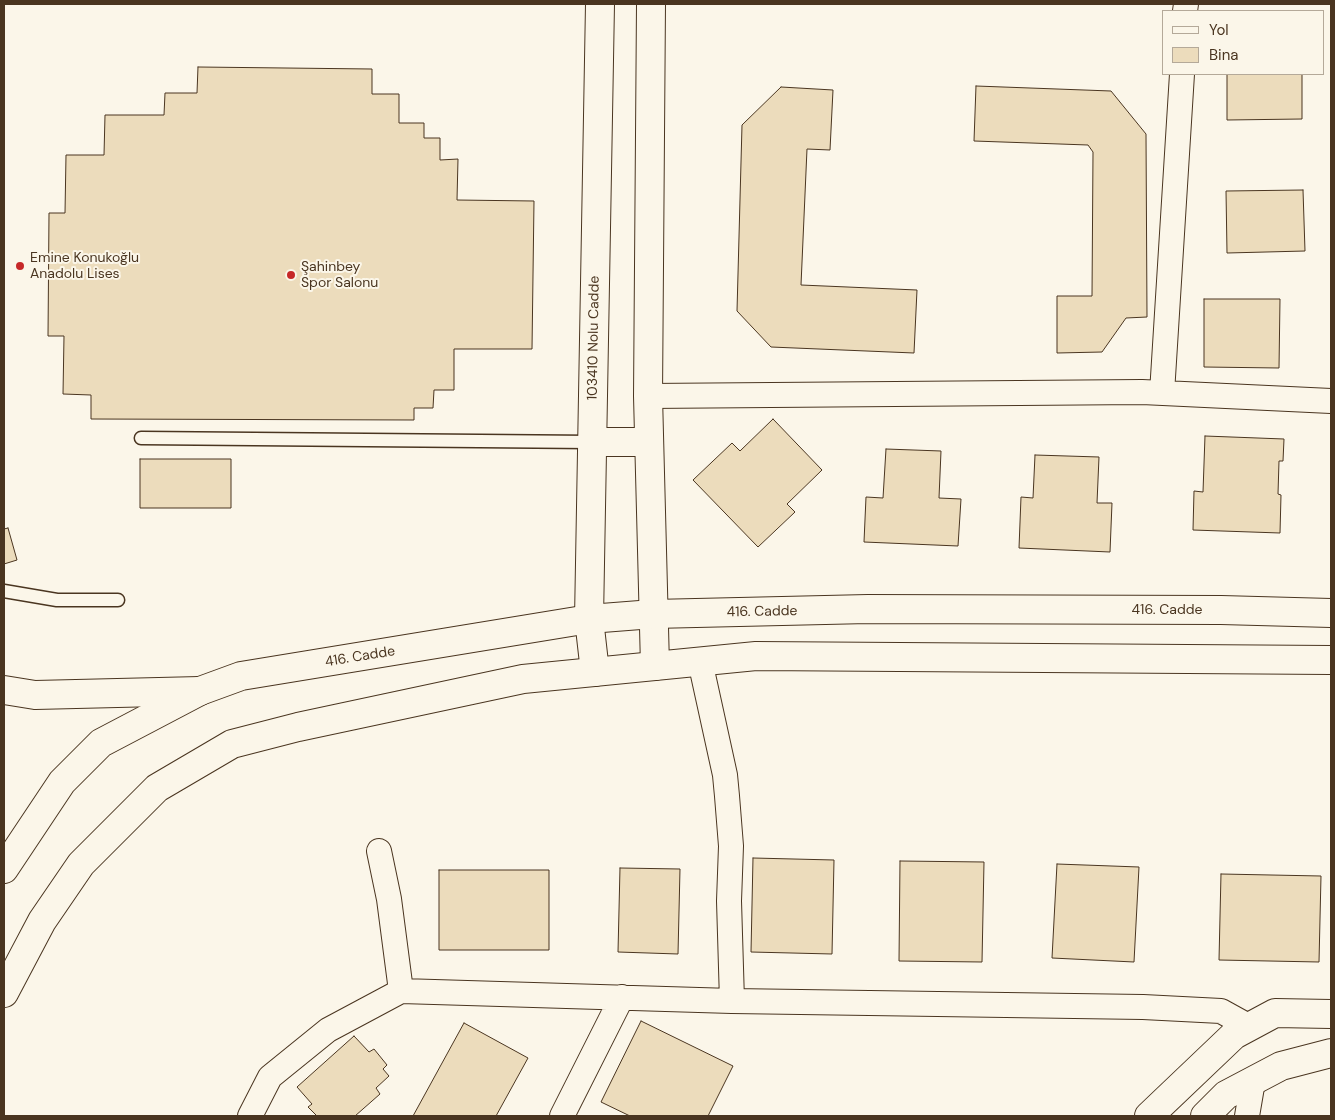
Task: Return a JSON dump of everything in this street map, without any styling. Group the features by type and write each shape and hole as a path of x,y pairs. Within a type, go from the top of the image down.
{"main road":[{"name":"103410 Nolu Cadde","path":"595,672 590,619 600,4"},
{"path":"651,4 648,396 655,666"},
{"path":"592,442 649,442"},
{"name":"416. Cadde","path":"4,869 62,782 101,743 200,691 241,676 590,619 653,614 868,610 1221,610 1331,612"},
{"path":"4,993 42,921 81,864 157,788 232,744 298,727 523,679 756,656 1331,660"},
{"name":"416. Cadde","path":"4,690 35,694 200,691"},
{"path":"1149,1116 1234,1035 1275,1013 1331,1014"},
{"path":"1205,1116 1226,1095 1281,1066 1331,1053"}],"street":[{"path":"1162,393 1182,75"},
{"path":"648,396 1132,392 1331,401"},
{"path":"700,661 728,796 731,846 729,902 732,1000"},
{"path":"379,851 389,899 401,991"},
{"path":"250,1116 270,1077 328,1030 401,991 732,1000 1143,1006 1221,1011 1250,1027"},
{"path":"562,1116 622,997"},
{"path":"1247,1116 1253,1081"}],"lane":[{"path":"141,438 592,442"},
{"path":"4,591 57,600 118,600"}],"building":[{"name":"Şahinbey Spor Salonu","path":"198,67 372,69 372,94 399,94 399,123 424,123 424,138 440,138 440,160 458,159 457,200 534,201 532,349 454,349 454,390 434,390 433,408 414,408 414,420 91,419 91,395 63,394 64,336 48,336 49,213 65,213 66,155 104,155 105,115 164,115 165,93 197,93"},
{"path":"1227,75 1302,75 1302,119 1227,120"},
{"path":"976,86 1111,91 1146,134 1147,317 1126,318 1102,352 1057,353 1057,296 1092,296 1093,152 1088,145 974,141"},
{"path":"781,87 833,90 830,150 807,149 801,285 917,290 914,353 771,347 737,311 742,125"},
{"path":"1303,190 1305,251 1227,253 1226,191"},
{"path":"1204,299 1280,299 1279,368 1204,367"},
{"path":"773,419 822,470 787,504 795,512 758,547 693,480 732,443 740,451"},
{"path":"1205,436 1284,439 1283,461 1279,461 1278,494 1281,495 1280,533 1193,530 1194,491 1203,492"},
{"path":"886,449 941,451 939,498 961,499 958,546 864,542 866,497 883,498"},
{"path":"1035,455 1099,457 1097,503 1112,503 1110,552 1019,548 1021,497 1033,498"},
{"path":"140,459 231,459 231,508 140,508"},
{"path":"8,528 17,560 4,564 4,529"},
{"path":"753,858 834,860 832,954 751,952"},
{"path":"900,861 984,862 982,962 899,961"},
{"path":"1057,864 1139,867 1134,962 1052,958"},
{"path":"620,868 680,869 678,954 618,952"},
{"path":"439,870 549,870 549,950 439,950"},
{"path":"1221,874 1321,876 1319,962 1219,960"},
{"path":"641,1021 733,1066 708,1116 630,1116 601,1102"},
{"path":"464,1023 528,1058 496,1116 413,1116"},
{"path":"354,1036 369,1052 374,1049 387,1065 383,1069 389,1076 376,1088 380,1094 355,1116 317,1116 308,1107 312,1104 297,1087"}],"place":[{"name":"Emine Konukoğlu Anadolu Lises","path":"20,266"},
{"name":"Şahinbey Spor Salonu","path":"291,275"}]}
